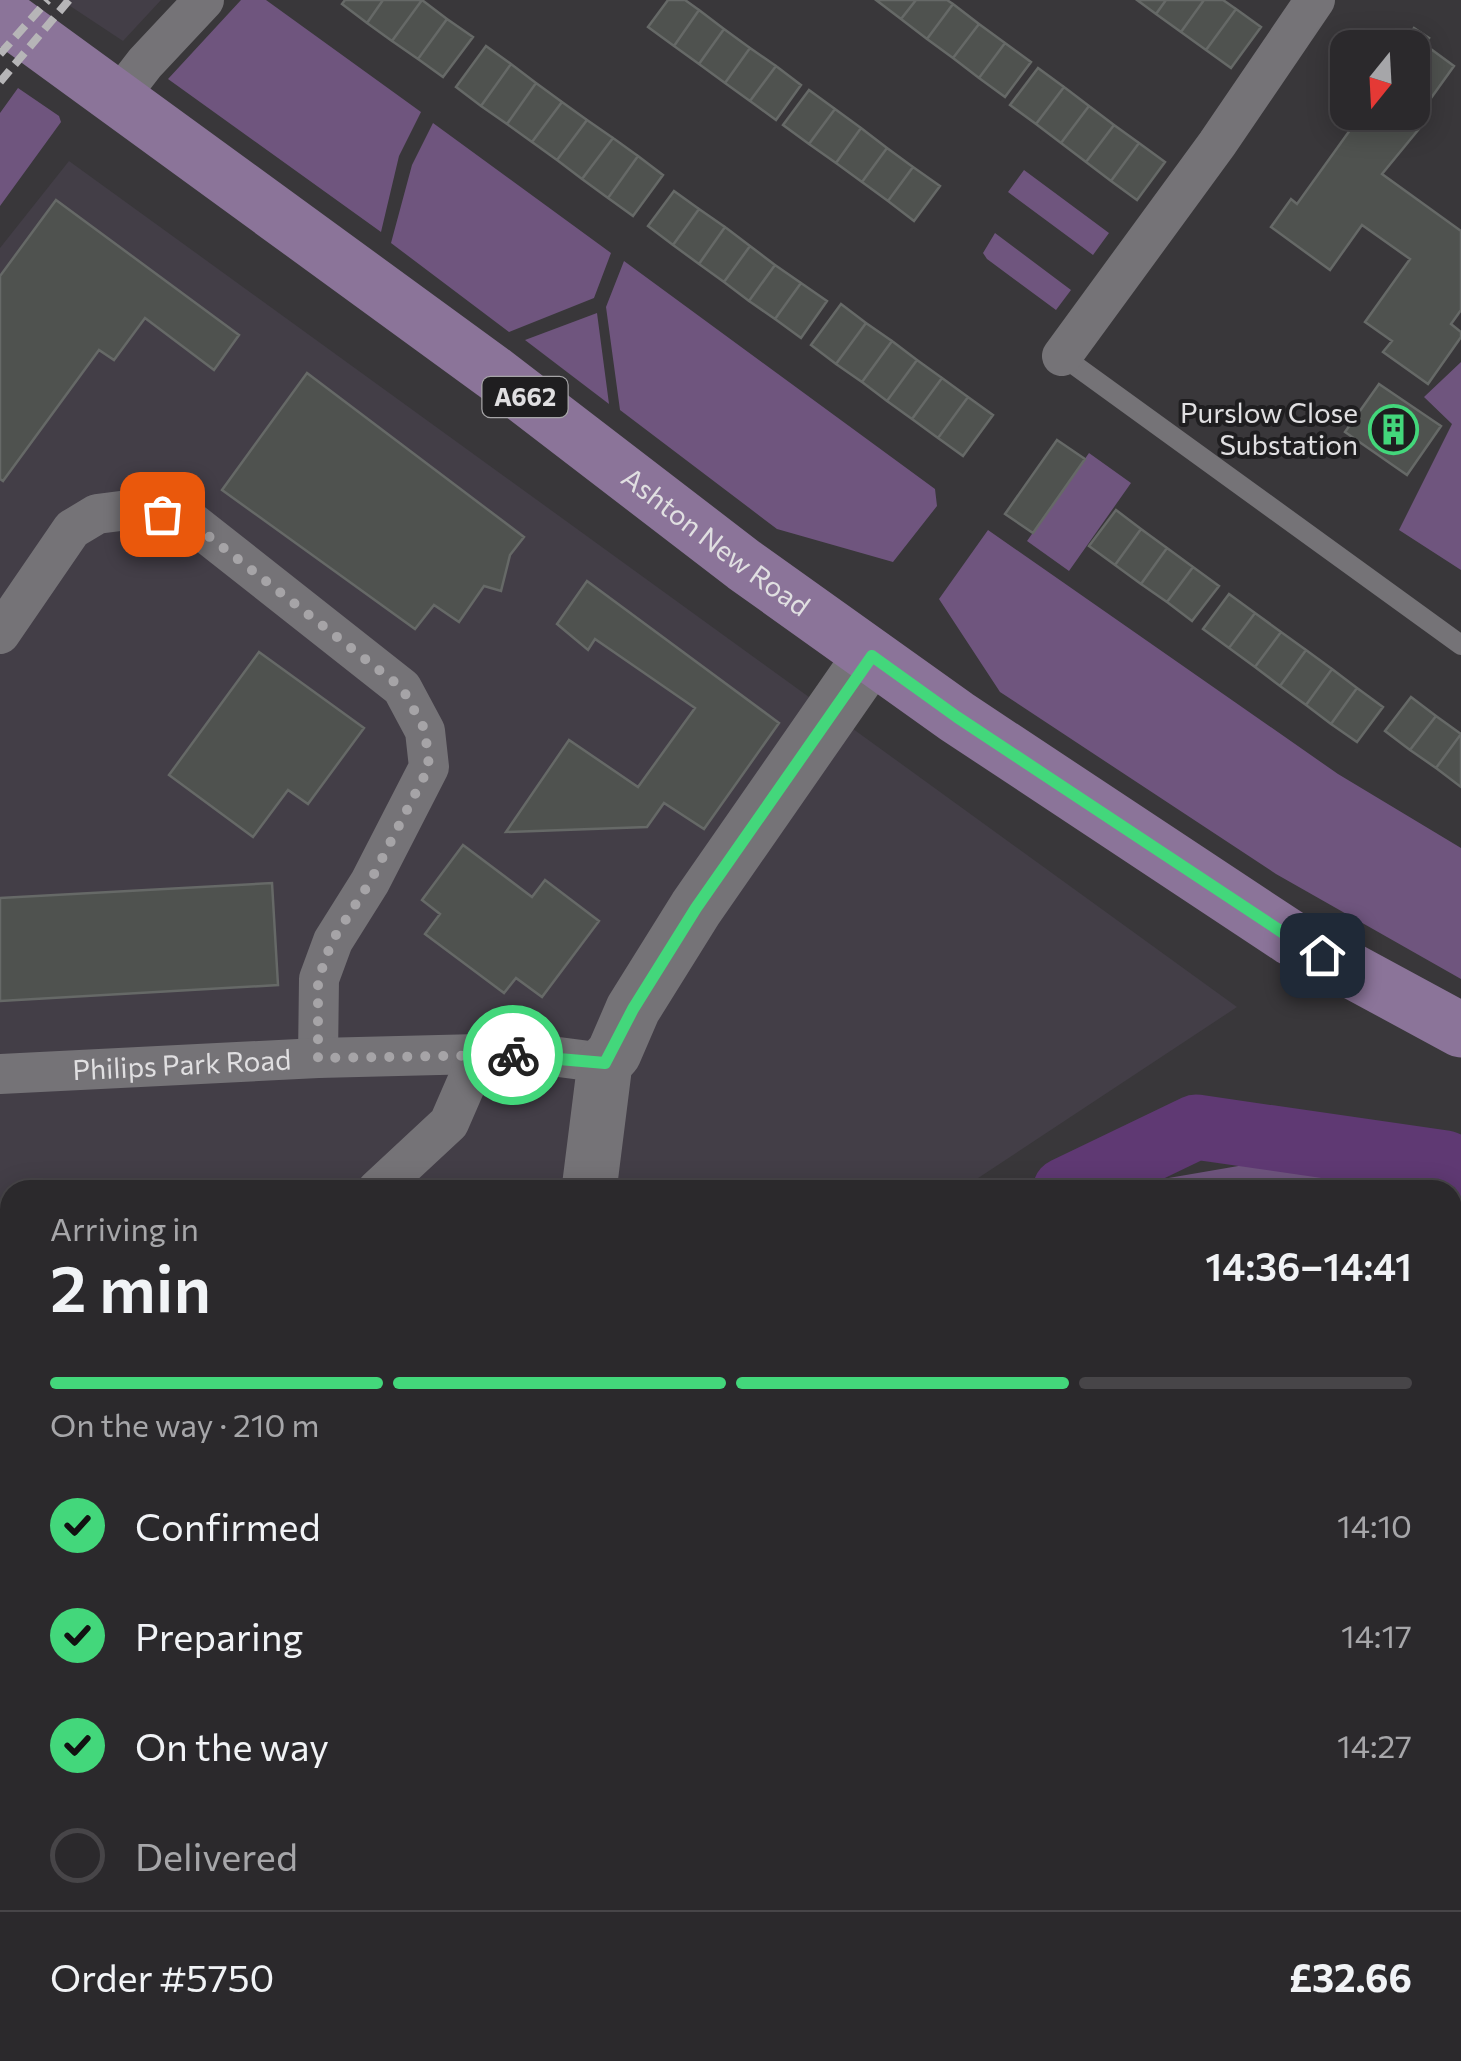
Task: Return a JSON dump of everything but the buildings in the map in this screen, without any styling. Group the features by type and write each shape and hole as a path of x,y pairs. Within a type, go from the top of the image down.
{"main road":[{"name":"Ashton New Road","path":"0,13 494,373 744,565 957,717 1291,938 1461,1030"}],"street":[{"path":"105,88 145,63 204,0"},
{"path":"1062,356 1217,144 1315,0"},
{"path":"0,634 72,529 97,514 136,509 188,520 402,688 425,730 429,767 370,882 332,941 318,980 318,1058"},
{"path":"590,1180 605,1063 633,1009 696,908 872,656"},
{"path":"388,1180 448,1123 479,1054"},
{"name":"Philips Park Road","path":"0,1074 479,1054 605,1063"}],"lane":[{"path":"1062,356 1461,645"}],"shaded area":[{"path":"61,0 161,0 123,41"},
{"path":"241,0 266,0 421,112 399,156 381,232 168,79"},
{"path":"18,88 59,116 61,122 0,206 0,113"},
{"path":"433,123 611,253 594,298 509,332 391,243 412,165"},
{"path":"69,161 1237,1007 975,1180 0,1180 0,248"},
{"path":"1024,170 1109,233 1093,255 1008,192"},
{"path":"995,233 1071,290 1056,310 987,259 983,253"},
{"path":"624,261 935,489 937,506 893,562 777,529 620,410 606,307"},
{"path":"597,313 609,404 525,340"},
{"path":"1461,362 1461,570 1399,530 1452,424 1424,397"},
{"path":"1089,453 1131,483 1069,571 1027,541"},
{"path":"988,530 1338,774 1461,848 1461,979 1276,874 1000,692 939,599"},
{"path":"1250,1164 1368,1180 1157,1180"}],"waterway":[{"path":"1086,1180 1196,1127 1445,1163 1461,1170"}],"railway":[{"path":"0,54 48,0"},
{"path":"0,82 69,0"}],"way so far":[{"path":"162,514 188,520 402,688 425,730 429,767 370,882 332,941 318,980 318,1058 513,1055"}],"place":[{"name":"Purslow Close Substation","path":"1393,429"}],"route":[{"path":"513,1055 605,1063 633,1009 696,908 872,656 957,717 1322,955"}]}
